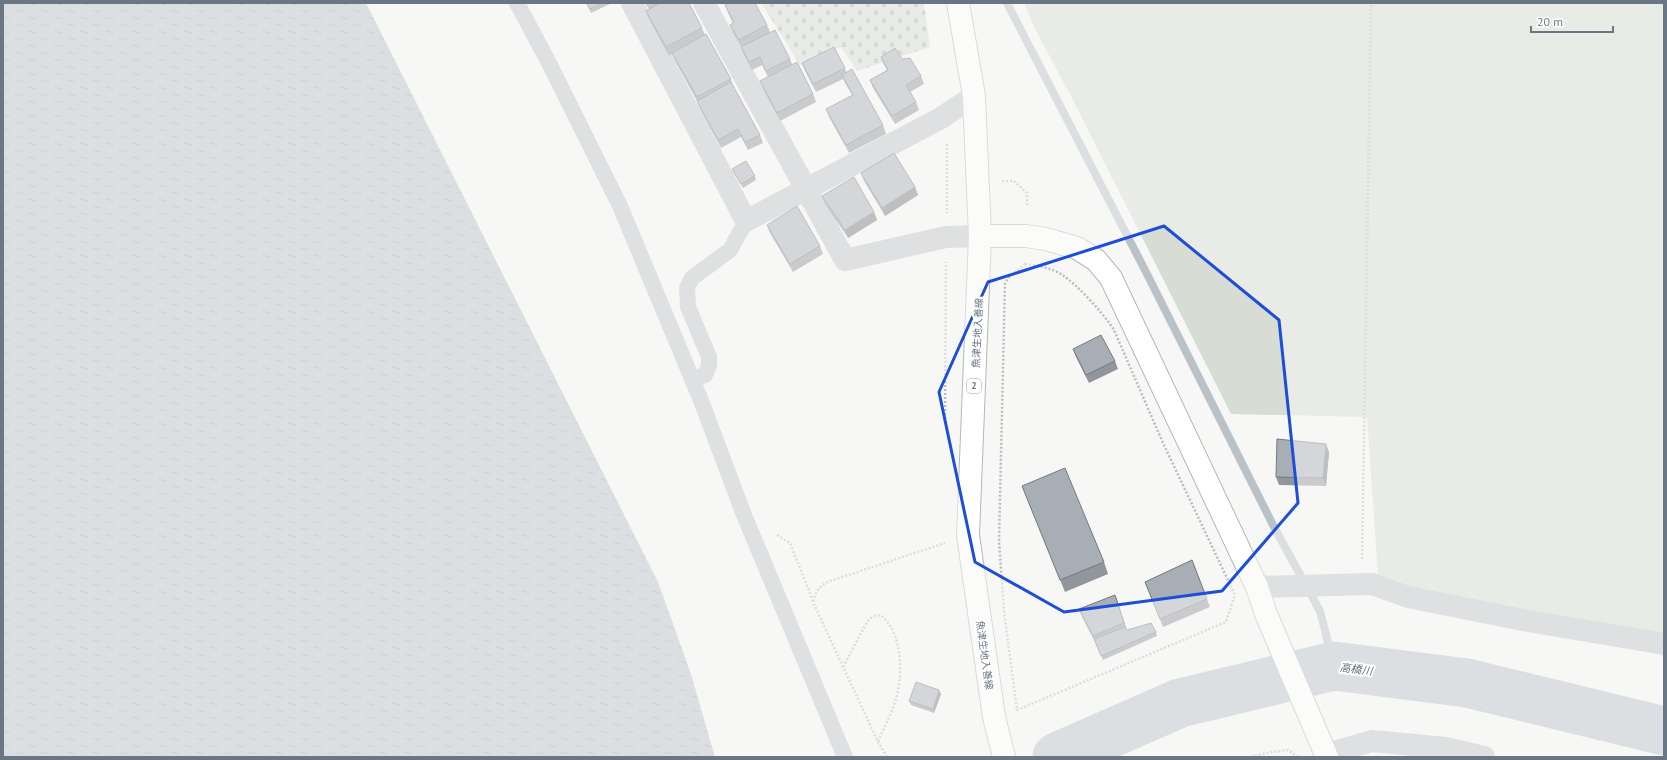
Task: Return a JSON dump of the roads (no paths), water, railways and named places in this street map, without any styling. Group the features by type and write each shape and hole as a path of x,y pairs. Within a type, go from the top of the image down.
{"main road":[{"name":"魚津生地入善線","path":"958,3 974,96 980,236 968,535 994,717 1004,757"},
{"path":"980,236 1026,236 1046,239 1077,248 1096,260 1111,278 1257,588 1266,614 1326,755"}],"street":[{"path":"632,3 746,221 942,118 974,96"},
{"path":"704,3 845,260 946,237 980,236"},
{"path":"1257,588 1372,584 1408,597 1528,621 1664,644"},
{"path":"1326,755 1372,741 1446,748 1484,757"}],"lane":[{"path":"517,3 549,63 620,206 692,380 744,515 845,757"},
{"path":"692,380 705,375 709,365 709,357 688,307 687,288 692,278 730,250 746,221"}],"water":[{"path":"3,3 366,3 658,582 691,674 715,757 3,757"}],"waterway":[{"path":"1007,3 1147,274 1274,527 1320,611 1334,666"},
{"name":"高橋川","path":"1057,757 1180,703 1334,666 1467,683 1664,731"}]}
